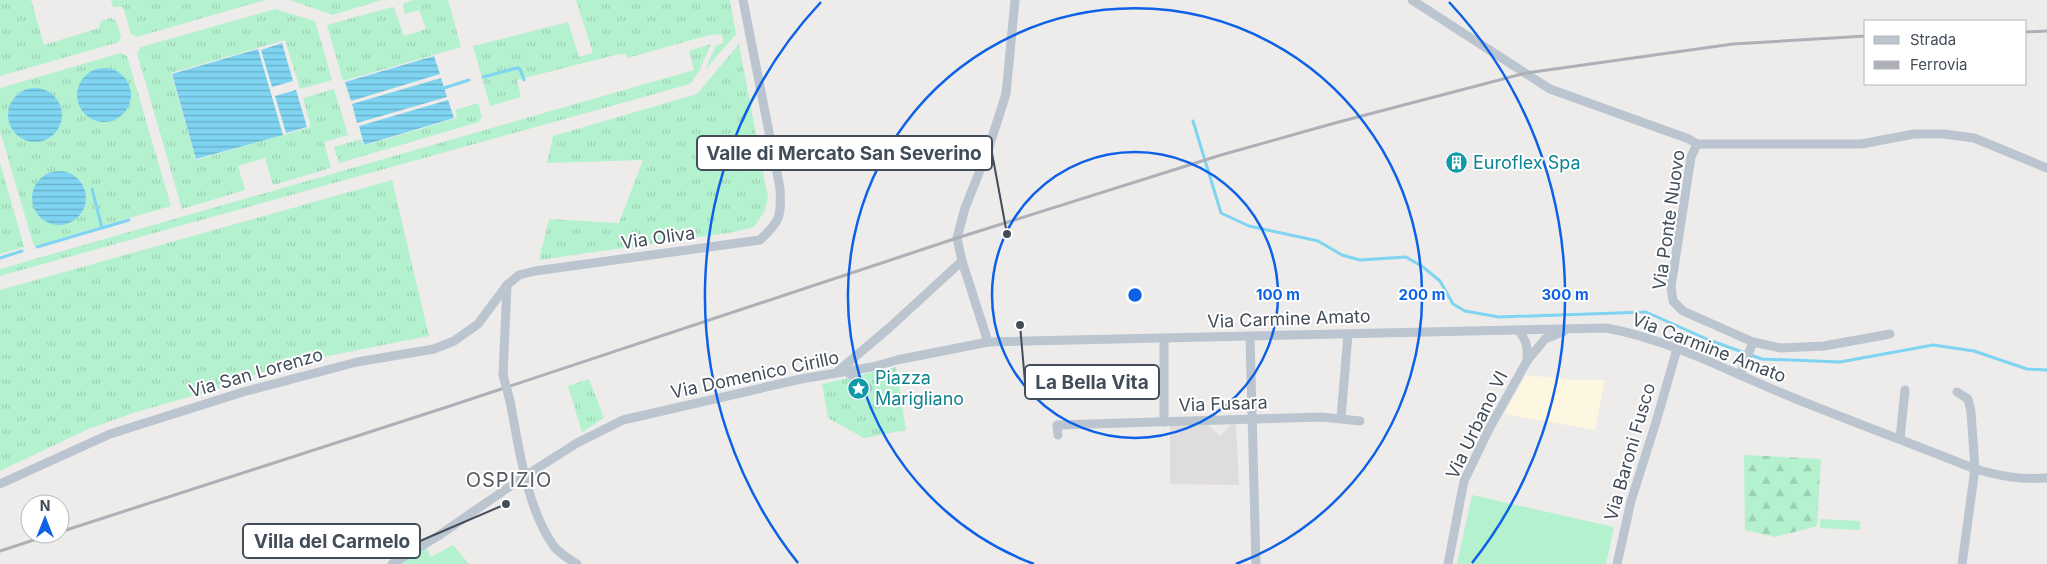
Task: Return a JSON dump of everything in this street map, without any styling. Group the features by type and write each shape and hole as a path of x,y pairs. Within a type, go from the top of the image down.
{"street":[{"name":"Via Oliva","path":"507,285 519,275 535,271 760,240 772,229 781,214 780,188 743,0"},
{"path":"988,342 962,261 957,238 961,220 988,150 1006,94 1015,0"},
{"path":"1412,0 1550,90 1689,139 1697,144 1861,144 1914,134 1944,134 1974,138 2047,168"},
{"name":"Via Ponte Nuovo","path":"1697,144 1691,157 1672,287 1673,301 1683,311 1752,345 1781,348 1824,346 1890,334"},
{"path":"835,373 889,328 962,261"},
{"path":"507,285 503,375 525,476 537,514 554,547 577,564"},
{"name":"Via San Lorenzo","path":"0,484 110,434 199,406 357,362 434,349 454,341 478,324 507,285"},
{"name":"Via Carmine Amato","path":"1164,338 1606,328 1632,333 1676,349 1975,469 2000,477 2017,479 2047,478"},
{"name":"Via Urbano VI","path":"1448,564 1464,481 1489,429 1527,361 1545,339 1569,329"},
{"path":"1518,330 1526,341 1530,334 1537,330 1545,339"},
{"path":"1341,418 1348,334"},
{"path":"1250,337 1256,564"},
{"path":"1164,338 1164,422"},
{"name":"Via Domenico Cirillo","path":"392,564 438,536 577,443 623,420 801,379 988,342 1164,338"},
{"name":"Via Urbano VI","path":"1526,341 1527,361"},
{"path":"1740,375 1752,345"},
{"name":"Via Baroni Fusco","path":"1617,564 1631,501 1676,349"},
{"path":"846,371 868,388"},
{"path":"1900,439 1905,390"},
{"path":"1956,392 1968,399 1971,412 1975,469 1962,564"},
{"name":"Via Fusara","path":"1058,435 1057,426 1253,419 1341,418 1360,421"}],"shaded area":[{"path":"1526,375 1575,380 1605,380 1595,430 1504,414"},
{"path":"1232,423 1236,424 1239,485 1170,484 1170,425 1207,424 1220,436"}],"green space":[{"path":"0,0 31,0 44,45 99,28 101,21 111,18 116,21 121,36 119,42 0,76"},
{"path":"111,0 265,0 137,37 131,34 123,7 113,7"},
{"path":"290,0 382,0 332,15"},
{"path":"414,0 448,0 461,47 343,81 327,25 392,7 404,36 426,29 419,10 405,14 404,3"},
{"path":"576,0 730,0 736,34 705,70 716,45 724,43 722,35 713,34 627,58 626,54 619,54 517,80 521,97 490,106 473,46 568,22 579,57 593,53"},
{"path":"275,9 315,21 332,80 300,89 285,40 171,73 196,160 311,127 303,98 334,89 348,135 324,142 331,168 273,185 265,158 238,166 245,190 182,209 137,53 141,47"},
{"path":"711,44 699,71 690,84 0,276 0,269 694,70 689,51"},
{"path":"739,44 768,198 764,212 754,227 734,232 539,260 549,219 619,223 643,160 547,163 553,136 697,94"},
{"path":"121,53 127,56 171,206 34,246 0,131 0,88"},
{"path":"478,103 482,116 479,122 339,163 334,147 361,139 363,146 457,118 455,110"},
{"path":"0,163 24,247 0,254"},
{"path":"392,180 429,336 292,363 227,386 133,413 88,429 0,471 0,290"},
{"path":"896,367 906,430 864,438 828,418 822,384"},
{"path":"589,379 604,418 582,432 568,386"},
{"path":"1744,455 1821,459 1817,526 1775,537 1745,530"},
{"path":"1472,495 1614,527 1606,564 1457,564"},
{"path":"1820,519 1860,521 1860,530 1820,528"},
{"path":"453,545 469,564 401,564 426,548 431,557"}],"water":[{"path":"282,43 293,81 272,87 261,50"},
{"path":"258,49 283,135 196,159 172,74"},
{"path":"434,56 440,74 351,101 345,82"},
{"path":"99,68 109,68 123,76 129,85 131,95 129,105 123,114 109,122 99,122 89,117 82,110 77,100 77,90 82,80 89,73"},
{"path":"441,78 447,97 357,123 352,104"},
{"path":"30,88 40,88 54,96 60,105 62,115 60,125 54,134 40,142 30,142 20,137 13,130 8,120 8,110 13,100 20,93"},
{"path":"296,90 307,127 286,133 275,96"},
{"path":"448,100 454,118 364,145 359,126"},
{"path":"54,171 64,171 78,179 84,188 86,198 84,208 78,217 64,225 54,225 44,220 37,213 32,203 32,193 37,183 44,176"}],"waterway":[{"path":"483,77 517,68 520,69 524,80"},
{"path":"444,88 469,80"},
{"path":"1193,121 1221,213 1249,226 1318,241 1342,255 1360,260 1406,257 1423,267 1440,281 1453,304 1465,311 1499,317 1646,312 1709,340 1762,359 1840,362 1933,345 1974,351 2027,369 2047,370"},
{"path":"92,189 102,228"},
{"path":"37,247 129,220"},
{"path":"0,258 22,251"}],"railway":[{"path":"2027,32 2047,31"},
{"path":"70,529 450,406 957,238 1221,155 1335,123 1526,73 1733,44 1864,36"},
{"path":"0,551 21,544"}],"place":[{"name":"Euroflex Spa","path":"1457,163"},
{"name":"Valle di Mercato San Severino","path":"1007,234"},
{"name":"La Bella Vita","path":"1020,325"},
{"name":"Piazza Marigliano","path":"859,388"},
{"name":"Villa del Carmelo","path":"506,504"}],"district":[{"name":"OSPIZIO","path":"509,480"}]}
